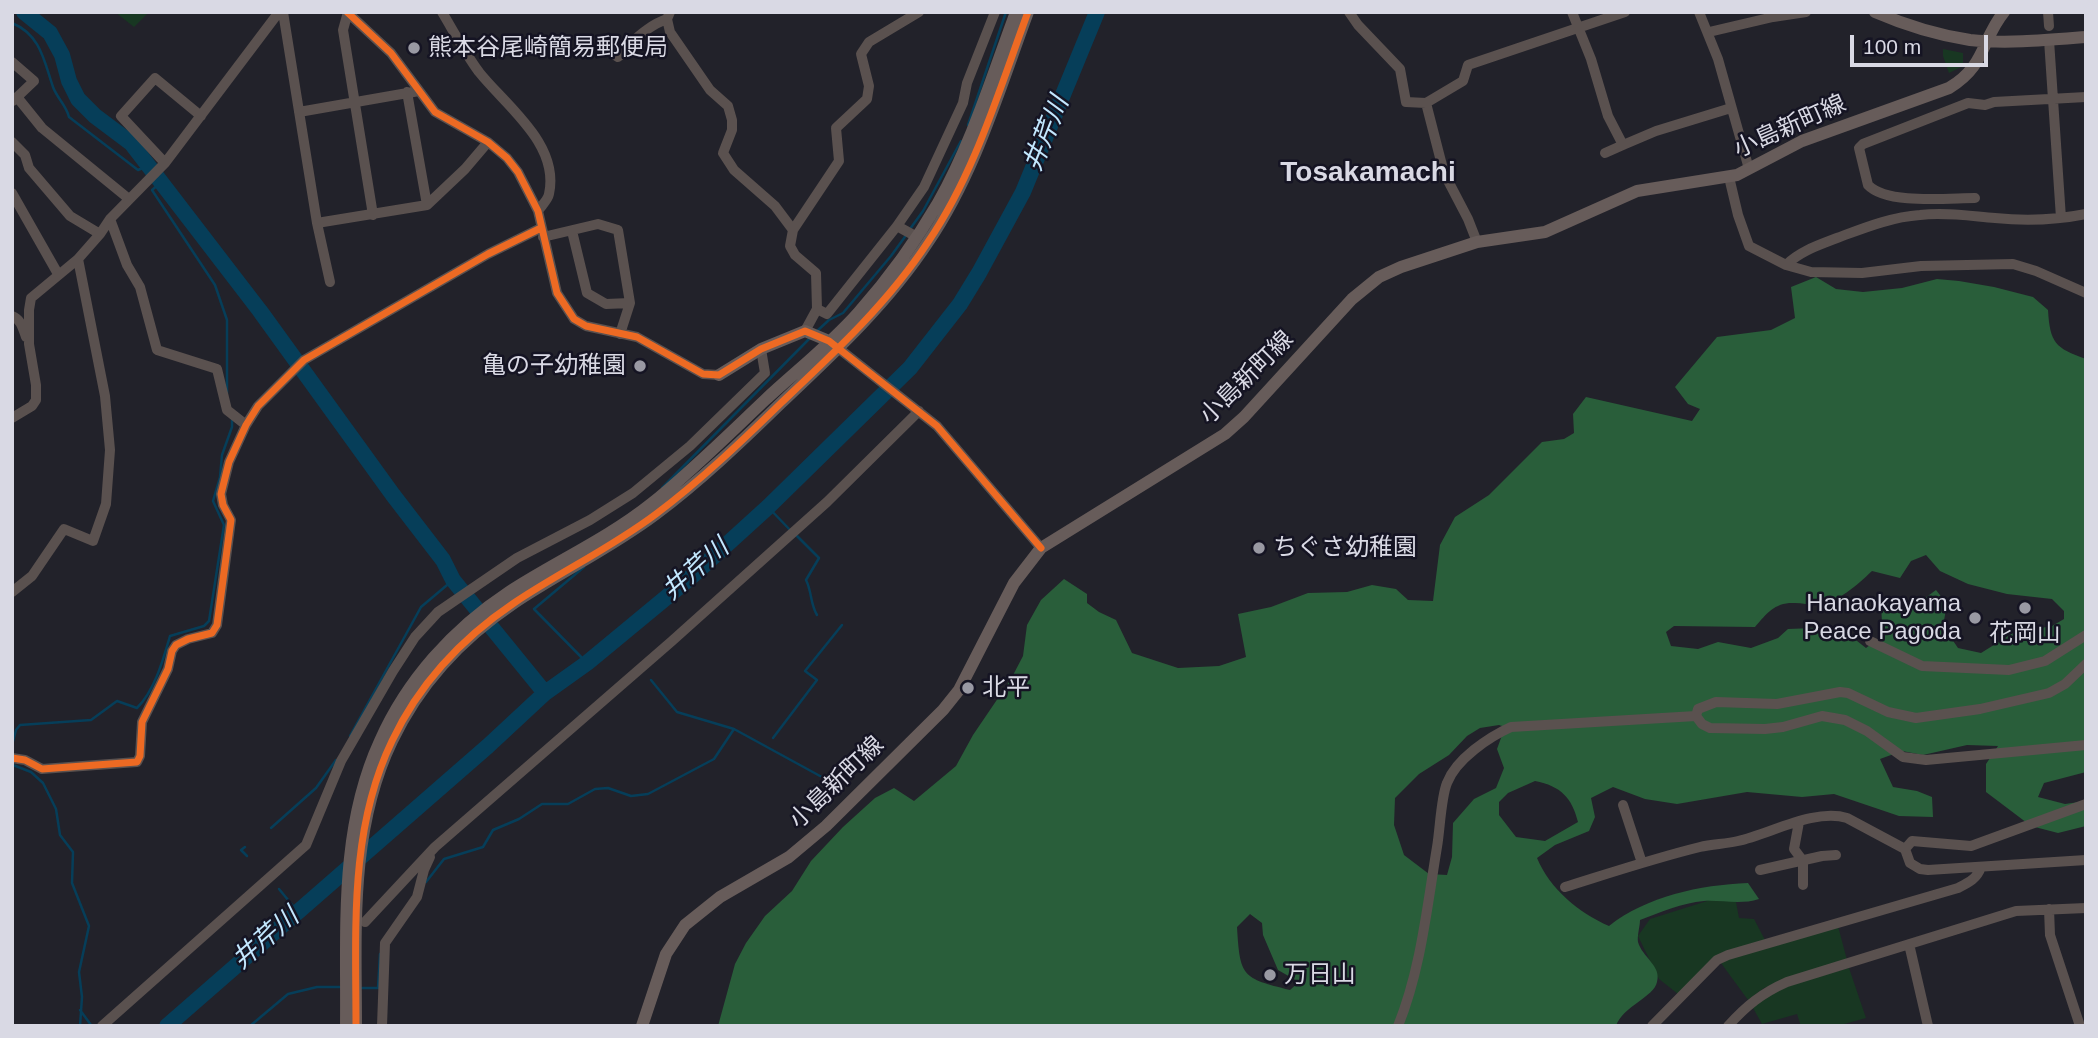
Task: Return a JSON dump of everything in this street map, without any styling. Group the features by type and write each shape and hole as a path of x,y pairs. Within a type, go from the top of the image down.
{"street":[{"path":"281,12 317,223 330,282"},
{"path":"12,418 32,407 36,400 29,344 29,310 32,298 78,259 110,219 145,185 281,12"},
{"path":"348,12 391,53 435,112 488,142 507,158 518,172 537,211 557,293 574,319 586,326 637,337 703,374 719,375 761,349 805,331 817,309 816,273 795,255 790,246 793,230 839,161 836,128 867,99 869,86 860,54 869,43 919,12"},
{"path":"348,12 344,30 373,215"},
{"path":"442,12 479,71 526,123 544,151 549,165 550,195 537,211"},
{"path":"817,309 827,314 897,226 924,187 963,103 967,83 995,12"},
{"path":"834,344 917,237 960,160 1016,12"},
{"path":"356,1026 356,931 350,845 380,740 418,675 454,636 474,626 510,598 649,506 834,344 908,271 943,217 984,130 1028,12"},
{"path":"1349,12 1358,25 1401,69 1406,102 1426,103 1463,82 1468,65 1625,12"},
{"path":"1572,12 1608,116 1623,145"},
{"path":"1699,12 1709,32 1749,169"},
{"path":"1709,32 1773,16 1806,12"},
{"path":"1875,12 1931,32 1988,41 2049,33 2086,37"},
{"path":"2048,12 2060,218"},
{"name":"小島新町線","path":"642,1026 667,954 685,925 720,897 789,857 826,826 943,710 959,690 1014,583 1041,548 1225,434 1370,283 1401,267 1477,242 1545,232 1637,191 1730,177 1802,141 1949,88 1970,73 1980,59 2000,14"},
{"path":"609,51 618,57 626,52 631,43 668,16 670,32 710,90 728,106 732,130 723,153 734,170 775,205 793,230"},
{"path":"12,62 34,81 15,99 42,128 129,199"},
{"path":"164,163 121,116 155,78 201,116"},
{"path":"299,113 419,91"},
{"path":"407,92 427,205"},
{"path":"1975,198 1917,198 1872,190 1868,185 1859,148 1863,144 1968,103 1981,103 1985,106 1994,102 2086,97"},
{"path":"963,103 981,107"},
{"path":"1426,103 1444,173 1477,242"},
{"path":"1605,153 1656,131 1731,108"},
{"path":"12,142 25,155 29,168 70,216 100,234"},
{"path":"317,223 427,205 465,169 488,142"},
{"path":"1730,177 1738,215 1749,246 1786,265 1811,272 1862,273 1921,266 2013,264 2086,293"},
{"path":"12,193 58,274"},
{"path":"1786,265 1795,256 1846,235 1884,222 1920,215 1958,214 1997,219 2060,218 2086,214"},
{"path":"110,219 127,265 140,287 158,350 217,369 227,410 246,425"},
{"path":"12,758 25,760 42,769 137,762 140,757 142,722 168,669 172,651 176,645 188,639 212,633 217,625 231,520 221,494 229,461 258,406 304,360 488,254 542,233 598,224 618,230 630,303 620,334"},
{"path":"897,226 917,237"},
{"path":"572,230 587,292 606,304 630,303"},
{"path":"12,592 32,576 64,529 93,541 106,504 110,450 105,396 78,259"},
{"path":"12,316 20,323 29,344"},
{"path":"805,331 834,344 937,426 1041,548"},
{"path":"102,1026 306,845 341,761 415,637 438,612 517,558 608,510 633,493 690,446 765,373 761,349"},
{"path":"346,1026 356,931 435,847 827,502 917,409"},
{"path":"1870,641 1922,666 2009,670 2022,669 2045,660 2086,635"},
{"path":"1696,716 1698,709 1716,702 1776,704 1840,692 1888,712 1916,718 1925,717 1980,709 2049,693 2065,684 2086,664"},
{"path":"1696,716 1702,724 1710,728 1765,729 1822,716 1845,720 1867,731 1903,757 1926,760 2086,745"},
{"path":"1398,1026 1407,1003 1421,948 1447,782 1464,759 1491,736 1511,727 1696,716"},
{"path":"1905,849 1912,841 1971,846 2086,804"},
{"path":"1623,805 1643,863"},
{"path":"1565,887 1703,846 1737,841 1818,816 1839,816 1905,849 1910,863 1920,869 2086,860"},
{"path":"1798,822 1794,849 1803,861 1803,885"},
{"path":"382,1026 385,943 416,897 424,870 435,847"},
{"path":"1760,870 1822,856 1836,856"},
{"path":"1652,1026 1717,960 1958,888 1972,880 1981,867"},
{"path":"1728,1026 1746,1006 1766,991 1787,982 2016,911 2086,908"},
{"path":"2049,909 2050,935 2080,1026"},
{"path":"1909,944 1928,1025 1916,1026"}],"green space":[{"path":"115,12 149,12 134,27"},
{"path":"1943,49 1963,53 1963,66 1949,73"},
{"path":"1816,277 1836,289 1863,292 1902,288 1937,279 1994,287 2033,297 2048,310 2050,330 2056,343 2086,359 2086,772 2044,783 2038,797 2065,804 2086,801 2086,826 2058,833 2031,826 1986,792 1986,764 1998,746 1967,745 1923,755 1902,751 1880,759 1893,787 1932,797 1933,817 1899,816 1834,794 1802,797 1747,792 1677,804 1645,799 1613,787 1591,798 1595,817 1589,831 1555,845 1537,858 1550,880 1576,907 1609,926 1657,900 1711,886 1748,883 1759,899 1745,902 1696,902 1640,920 1638,942 1657,971 1657,982 1650,992 1625,1013 1616,1026 718,1026 735,964 765,916 792,891 811,861 875,798 894,788 914,801 956,766 1023,656 1027,625 1041,600 1064,579 1087,594 1087,603 1116,620 1132,653 1178,668 1219,666 1246,657 1238,614 1271,607 1308,593 1347,592 1372,585 1396,589 1408,600 1433,601 1440,545 1455,517 1489,495 1542,442 1564,439 1574,433 1573,414 1586,397 1692,421 1700,409 1688,404 1675,387 1717,337 1771,330 1795,318 1791,287","holes":["1926,555 1940,571 1968,584 2007,594 2052,599 2064,611 2064,619 2052,626 2013,633 1981,653 1958,648 1943,626 1947,604 1936,590 1906,608 1898,604 1881,605 1879,638 1866,648 1837,630 1814,628 1788,629 1778,638 1751,648 1718,642 1698,649 1671,646 1666,632 1674,626 1755,627 1768,613 1782,604 1816,605 1832,601 1853,588 1872,571 1900,578 1911,561","1499,725 1505,727 1497,749 1504,768 1496,788 1474,799 1453,823 1452,857 1447,875 1429,874 1404,855 1394,825 1395,798 1419,774 1449,755 1467,736 1480,728","1535,781 1552,786 1569,800 1578,822 1545,841 1516,837 1499,815 1499,802 1508,793","1250,914 1262,923 1263,935 1278,970 1299,982 1290,990 1262,982 1247,973 1242,966 1237,927"]},
{"path":"1723,896 1736,902 1739,918 1754,919 1765,940 1721,953 1678,994 1659,979 1638,936 1650,919"},
{"path":"1838,926 1847,960 1764,988 1748,1000 1721,963 1730,958"},
{"path":"1849,968 1866,1018 1837,1026 1801,1026 1797,1014 1762,1024 1753,1008 1786,987"}],"waterway":[{"path":"24,12 50,33 62,55 69,81 78,99 95,116 131,143 260,311 443,560 453,580 545,693"},
{"path":"968,125 1006,12"},
{"name":"井芹川","path":"167,1026 545,693 587,663 691,577 768,507 910,368 960,304 1023,192 1097,12"},
{"path":"12,23 29,34 40,50 55,91 69,117 138,170 148,166"},
{"path":"910,229 923,211 961,141"},
{"path":"160,183 152,190 215,285 227,320 227,393"},
{"path":"817,331 829,320 843,313 907,234"},
{"path":"662,488 810,338"},
{"path":"12,745 20,725 91,720 117,701 137,708 154,684 170,636 204,626 209,621 224,525 213,501 232,420"},
{"path":"768,507 791,531"},
{"path":"796,535 819,558 806,580 817,615"},
{"path":"584,567 534,609 587,663"},
{"path":"350,736 421,607 453,580"},
{"path":"773,738 817,680 805,671 842,625"},
{"path":"651,680 677,712 734,729"},
{"path":"426,882 444,859 483,847 493,830 519,819 542,804 568,804 595,789 608,788 631,796 648,794 714,759 734,729 831,782"},
{"path":"271,828 316,788 336,760"},
{"path":"13,761 13,765 31,772 43,783 56,809 60,835 73,852 72,883 89,926 79,972 82,997 80,1026"},
{"path":"245,847 241,850 247,856"},
{"path":"279,889 298,912"},
{"path":"359,988 378,988 380,954"},
{"path":"250,1026 288,994 317,987 342,987"},
{"path":"80,1010 91,1025"}],"cycle path":[{"path":"347,12 391,53 435,112 488,142 507,158 518,172 538,211 557,293 574,319 586,326 637,337 703,374 719,375 761,349 805,331 829,341 937,426 1041,548"},
{"path":"356,1026 356,917 368,810 392,741 415,700 460,647 495,617 639,526 688,488 735,447 878,307 945,216 985,130 1028,12"},
{"path":"12,758 25,760 42,769 137,762 140,756 142,722 168,669 172,651 176,645 188,639 212,633 217,625 231,520 221,494 229,462 258,406 304,360 488,254 541,228"}],"place":[{"name":"熊本谷尾崎簡易郵便局","path":"414,48"},
{"name":"亀の子幼稚園","path":"640,366"},
{"name":"ちぐさ幼稚園","path":"1259,548"},
{"name":"花岡山","path":"2025,608"},
{"name":"Hanaokayama Peace Pagoda","path":"1975,618"},
{"name":"北平","path":"968,688"},
{"name":"万日山","path":"1270,975"}],"district":[{"name":"Tosakamachi","path":"1368,173"}]}
